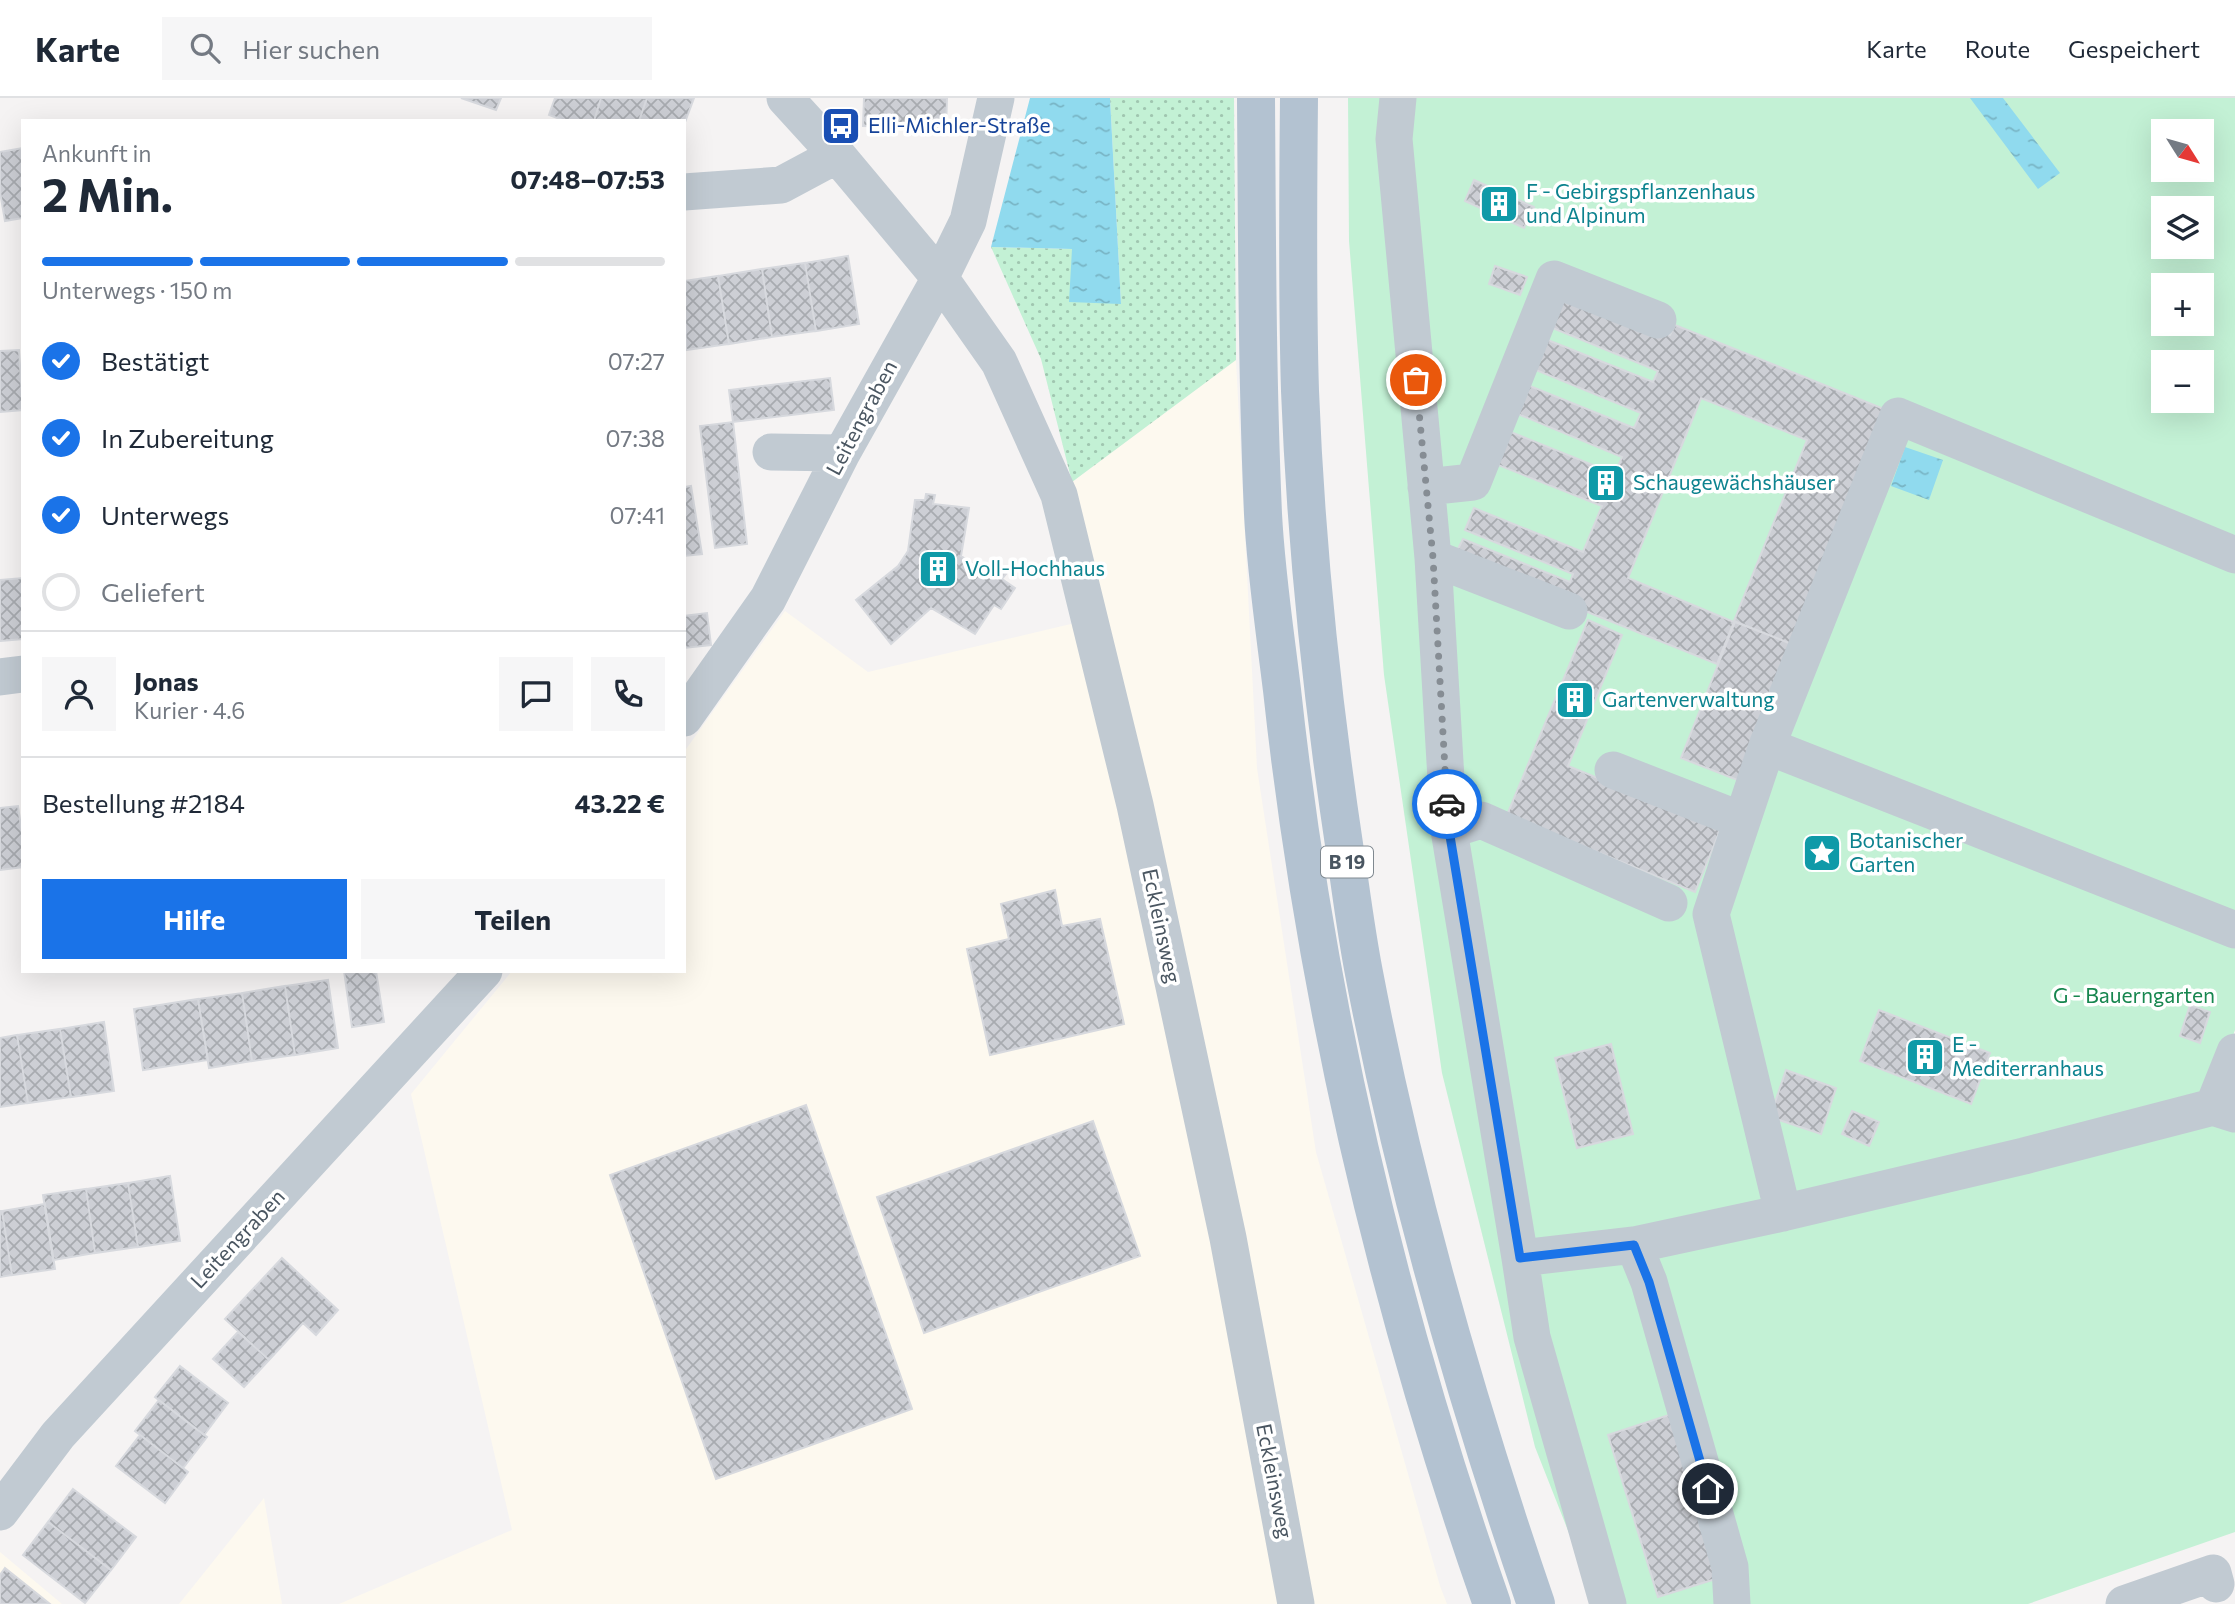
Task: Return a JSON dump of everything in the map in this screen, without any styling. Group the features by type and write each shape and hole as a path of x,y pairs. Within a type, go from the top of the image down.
{"main road":[{"name":"B 19","path":"1256,98 1257,262 1264,517 1291,777 1320,965 1342,1075 1384,1254 1416,1371 1492,1604"},
{"name":"B 19","path":"1299,98 1300,364 1309,526 1319,651 1363,968 1399,1144 1457,1360 1482,1446 1535,1604"}],"street":[{"name":"Eckleinsweg","path":"785,98 837,155 940,278 999,362 1059,495 1135,805 1228,1238 1296,1604"},
{"name":"Leitengraben","path":"686,713 696,686 768,598 842,453 940,278 968,221 996,98"},
{"path":"1398,98 1394,139 1433,558 1449,830 1532,1338 1608,1604"},
{"path":"686,192 781,185 837,155"},
{"path":"1426,487 1473,482 1554,279 1658,320"},
{"path":"1783,1213 1711,914 1767,746 1898,416 2235,555"},
{"path":"771,452 842,453"},
{"path":"1433,558 1569,611"},
{"path":"0,677 21,674"},
{"path":"1767,746 2235,930"},
{"path":"1613,770 1741,820"},
{"path":"1449,830 1481,820 1669,903"},
{"name":"Leitengraben","path":"0,1512 58,1435 482,973"},
{"path":"1520,1258 1634,1245 2224,1110 2235,1052"},
{"path":"1634,1245 1649,1282 1730,1567 1732,1604"},
{"path":"2124,1604 2213,1573 2216,1584"}],"shaded area":[{"path":"1236,360 1257,768 1316,1152 1447,1604 339,1604 512,1530 411,1094 510,973 686,973 686,749 785,611 868,672 1075,623 1072,482"},
{"path":"264,1498 282,1604 179,1604"},
{"path":"0,1552 62,1604 0,1604"}],"green space":[{"path":"1110,98 1234,98 1236,360 1072,482 1041,359 991,247 1072,249 1121,304"},
{"name":"Botanischer Garten","path":"1348,98 2235,98 2235,1030 2210,1103 2235,1111 2235,1532 2028,1604 1597,1604 1535,1447 1442,1073 1384,675 1349,241"}],"water":[{"path":"1030,98 1110,98 1121,304 1069,302 1072,249 991,247"},
{"path":"1970,98 2003,98 2060,173 2038,189"},
{"path":"1905,447 1943,460 1929,500 1891,486"}],"building":[{"path":"461,98 501,98 496,110"},
{"path":"555,98 601,98 595,119 560,119 549,115"},
{"path":"601,98 647,98 640,119 595,119"},
{"path":"647,98 694,98 686,120 640,119"},
{"path":"864,98 947,98 946,128 863,126"},
{"path":"21,148 21,218 5,221 0,192 0,152"},
{"name":"F - Gebirgspflanzenhaus und Alpinum","path":"1474,180 1534,207 1524,228 1465,201"},
{"path":"848,256 859,324 816,331 805,263"},
{"path":"805,263 816,331 772,337 762,269"},
{"path":"1495,266 1527,277 1520,295 1489,284"},
{"path":"762,269 772,337 729,344 718,276"},
{"path":"718,276 729,344 686,350 686,281"},
{"name":"Schaugewächshäuser","path":"1565,292 1670,335 1675,325 1889,411 1794,645 1734,621 1807,440 1701,398 1628,578 1734,622 1717,664 1560,601 1456,553 1463,539 1570,582 1573,574 1465,530 1474,508 1583,552 1602,506 1493,463 1506,430 1615,474 1622,457 1513,412 1525,384 1634,428 1641,413 1531,368 1543,338 1653,382 1658,371 1550,327"},
{"path":"19,350 21,410 0,412 0,351"},
{"path":"830,378 834,410 733,422 729,390"},
{"path":"733,422 747,544 715,548 700,426"},
{"path":"691,486 702,554 686,556 686,487"},
{"name":"Voll-Hochhaus","path":"926,494 935,495 933,504 969,508 961,556 985,571 990,564 1006,574 1002,579 1015,588 1001,609 994,605 975,634 931,608 891,644 856,600 898,566 908,551 915,500 925,500"},
{"path":"21,578 21,639 0,641 0,580"},
{"path":"707,613 711,645 686,648 686,616"},
{"name":"Gartenverwaltung","path":"1588,620 1622,635 1568,766 1721,828 1695,892 1507,815"},
{"path":"1735,622 1794,645 1740,781 1681,758"},
{"path":"18,806 21,867 0,870 0,808"},
{"path":"1055,890 1062,926 1100,919 1124,1024 990,1055 967,949 1009,939 1001,904"},
{"path":"344,973 376,973 384,1022 352,1027"},
{"path":"328,980 338,1048 295,1055 285,986"},
{"path":"285,986 295,1055 252,1061 242,993"},
{"path":"242,993 252,1061 209,1068 198,999"},
{"path":"198,999 208,1060 143,1070 134,1009"},
{"path":"2190,1005 2210,1012 2200,1043 2180,1036"},
{"name":"E - Mediterranhaus","path":"1879,1010 1990,1053 1971,1104 1860,1061"},
{"path":"104,1022 114,1091 71,1097 60,1029"},
{"path":"60,1029 71,1097 28,1103 17,1035"},
{"path":"17,1035 28,1103 0,1107 0,1038"},
{"path":"1611,1044 1633,1134 1577,1148 1555,1058"},
{"path":"1786,1070 1836,1088 1821,1134 1770,1117"},
{"path":"806,1105 912,1409 716,1479 610,1175"},
{"path":"1852,1111 1879,1122 1869,1146 1842,1134"},
{"path":"1093,1121 1140,1256 924,1333 877,1197"},
{"path":"170,1176 180,1241 138,1247 128,1183"},
{"path":"128,1183 138,1247 95,1253 86,1189"},
{"path":"86,1189 95,1253 53,1260 43,1195"},
{"path":"45,1204 55,1269 12,1275 2,1211"},
{"path":"0,1211 12,1275 0,1277"},
{"path":"282,1258 338,1310 316,1335 303,1323 269,1360 225,1319"},
{"path":"238,1332 269,1360 244,1387 213,1359"},
{"path":"180,1366 228,1403 204,1435 155,1397"},
{"path":"159,1400 207,1437 183,1468 135,1431"},
{"path":"1675,1413 1725,1576 1658,1597 1608,1435"},
{"path":"140,1435 188,1472 165,1503 116,1466"},
{"path":"73,1489 136,1537 111,1570 48,1522"},
{"path":"48,1522 111,1570 85,1603 23,1555"},
{"path":"5,1568 50,1604 0,1604 0,1575"}],"way so far":[{"path":"1416,380 1433,558 1447,804"}],"place":[{"name":"Elli-Michler-Straße","path":"841,126"},
{"name":"F - Gebirgspflanzenhaus und Alpinum","path":"1499,204"},
{"name":"Schaugewächshäuser","path":"1606,483"},
{"name":"Voll-Hochhaus","path":"938,569"},
{"name":"Gartenverwaltung","path":"1575,700"},
{"name":"Botanischer Garten","path":"1822,853"},
{"name":"E - Mediterranhaus","path":"1925,1057"}],"route":[{"path":"1447,804 1449,830 1520,1258 1634,1245 1649,1282 1708,1489"}],"park label":[{"name":"G - Bauerngarten","path":"2134,996"}]}
